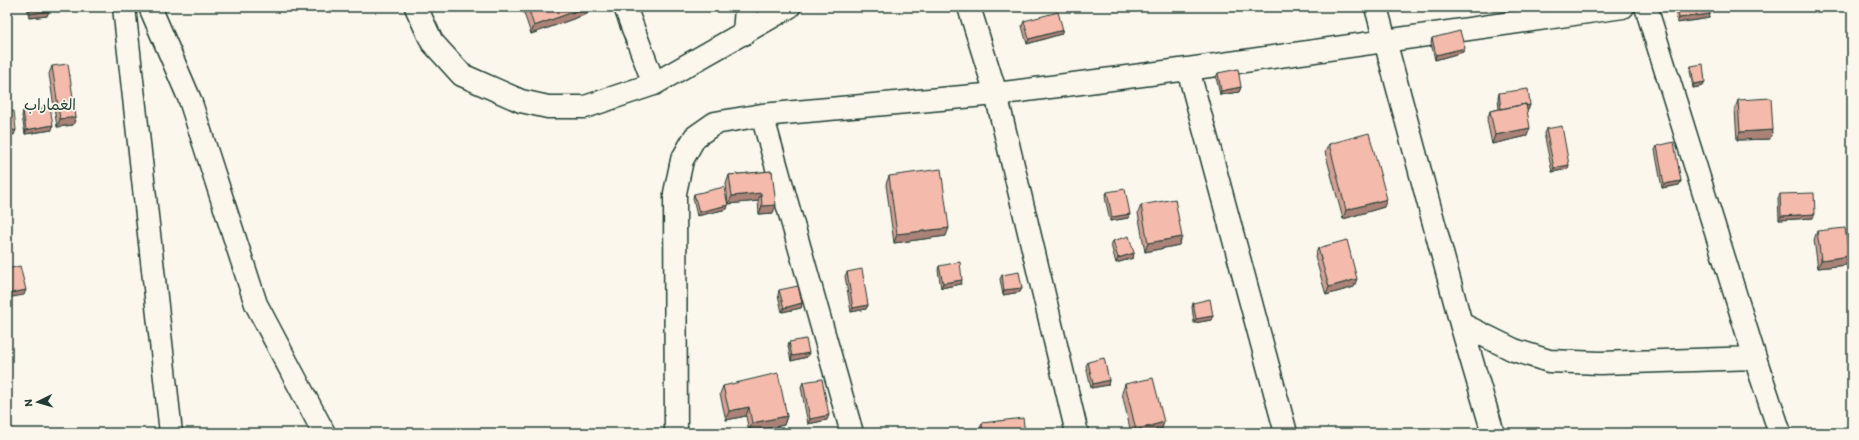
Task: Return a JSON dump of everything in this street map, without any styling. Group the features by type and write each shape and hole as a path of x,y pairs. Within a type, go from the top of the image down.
{"street":[{"path":"124,7 171,433"},
{"path":"150,7 190,100 256,304 324,433"},
{"path":"416,7 432,42 462,74 521,101 548,107 585,107 654,84 789,7"},
{"path":"625,7 654,84"},
{"path":"744,34 746,7"},
{"path":"969,7 996,94 1077,433"},
{"path":"1376,7 1461,324 1493,433"},
{"path":"676,433 675,193 682,160 695,138 715,123 762,115 996,94 1188,69 1623,7"},
{"path":"1646,7 1755,358 1780,433"},
{"path":"1188,69 1286,433"},
{"path":"762,115 852,433"},
{"path":"1461,324 1514,350 1549,361 1600,363 1755,358"}],"building":[{"path":"29,7 48,7 49,11 30,14"},
{"path":"528,7 587,7 534,26"},
{"path":"1677,7 1709,7 1710,14 1679,18"},
{"path":"1058,12 1063,30 1029,39 1024,21"},
{"path":"1460,31 1465,48 1436,55 1432,38"},
{"path":"68,64 76,117 60,119 52,66"},
{"path":"1703,64 1705,82 1694,84 1691,66"},
{"path":"1238,69 1241,87 1221,91 1218,73"},
{"path":"1528,89 1530,105 1526,106 1526,104 1501,109 1499,93"},
{"path":"1771,98 1773,130 1740,132 1738,100"},
{"path":"1526,104 1530,128 1495,135 1490,111"},
{"path":"50,107 53,125 26,130 23,111"},
{"path":"14,111 16,130 7,131 7,112"},
{"path":"1562,126 1569,165 1554,168 1546,129"},
{"path":"1369,133 1387,199 1346,210 1329,144"},
{"path":"1674,142 1681,181 1664,184 1657,146"},
{"path":"941,169 949,228 897,234 889,176"},
{"path":"772,171 776,205 762,206 761,193 732,196 729,175"},
{"path":"724,187 728,205 699,212 694,194"},
{"path":"1125,189 1130,214 1112,217 1107,192"},
{"path":"1814,193 1815,214 1781,216 1780,194"},
{"path":"1175,199 1182,237 1148,243 1141,205"},
{"path":"1845,228 1849,256 1821,260 1817,231"},
{"path":"1129,236 1134,253 1118,258 1113,241"},
{"path":"1347,240 1357,279 1329,287 1318,248"},
{"path":"960,262 962,280 943,283 939,266"},
{"path":"20,266 26,290 7,294 7,269"},
{"path":"862,269 868,305 853,308 847,272"},
{"path":"1019,272 1022,288 1004,290 1002,275"},
{"path":"798,286 802,303 784,308 779,290"},
{"path":"1210,299 1213,316 1196,319 1193,303"},
{"path":"806,339 809,353 792,356 789,342"},
{"path":"1104,358 1109,380 1093,384 1088,362"},
{"path":"778,373 787,416 752,423 749,407 729,411 723,386"},
{"path":"1153,378 1164,422 1136,430 1125,384"},
{"path":"822,379 829,415 810,419 803,382"},
{"path":"1023,418 1025,433 983,433 982,423"},
{"path":"793,430 793,433 782,433"}],"district":[{"name":"الغماراب","path":"50,105"}]}
